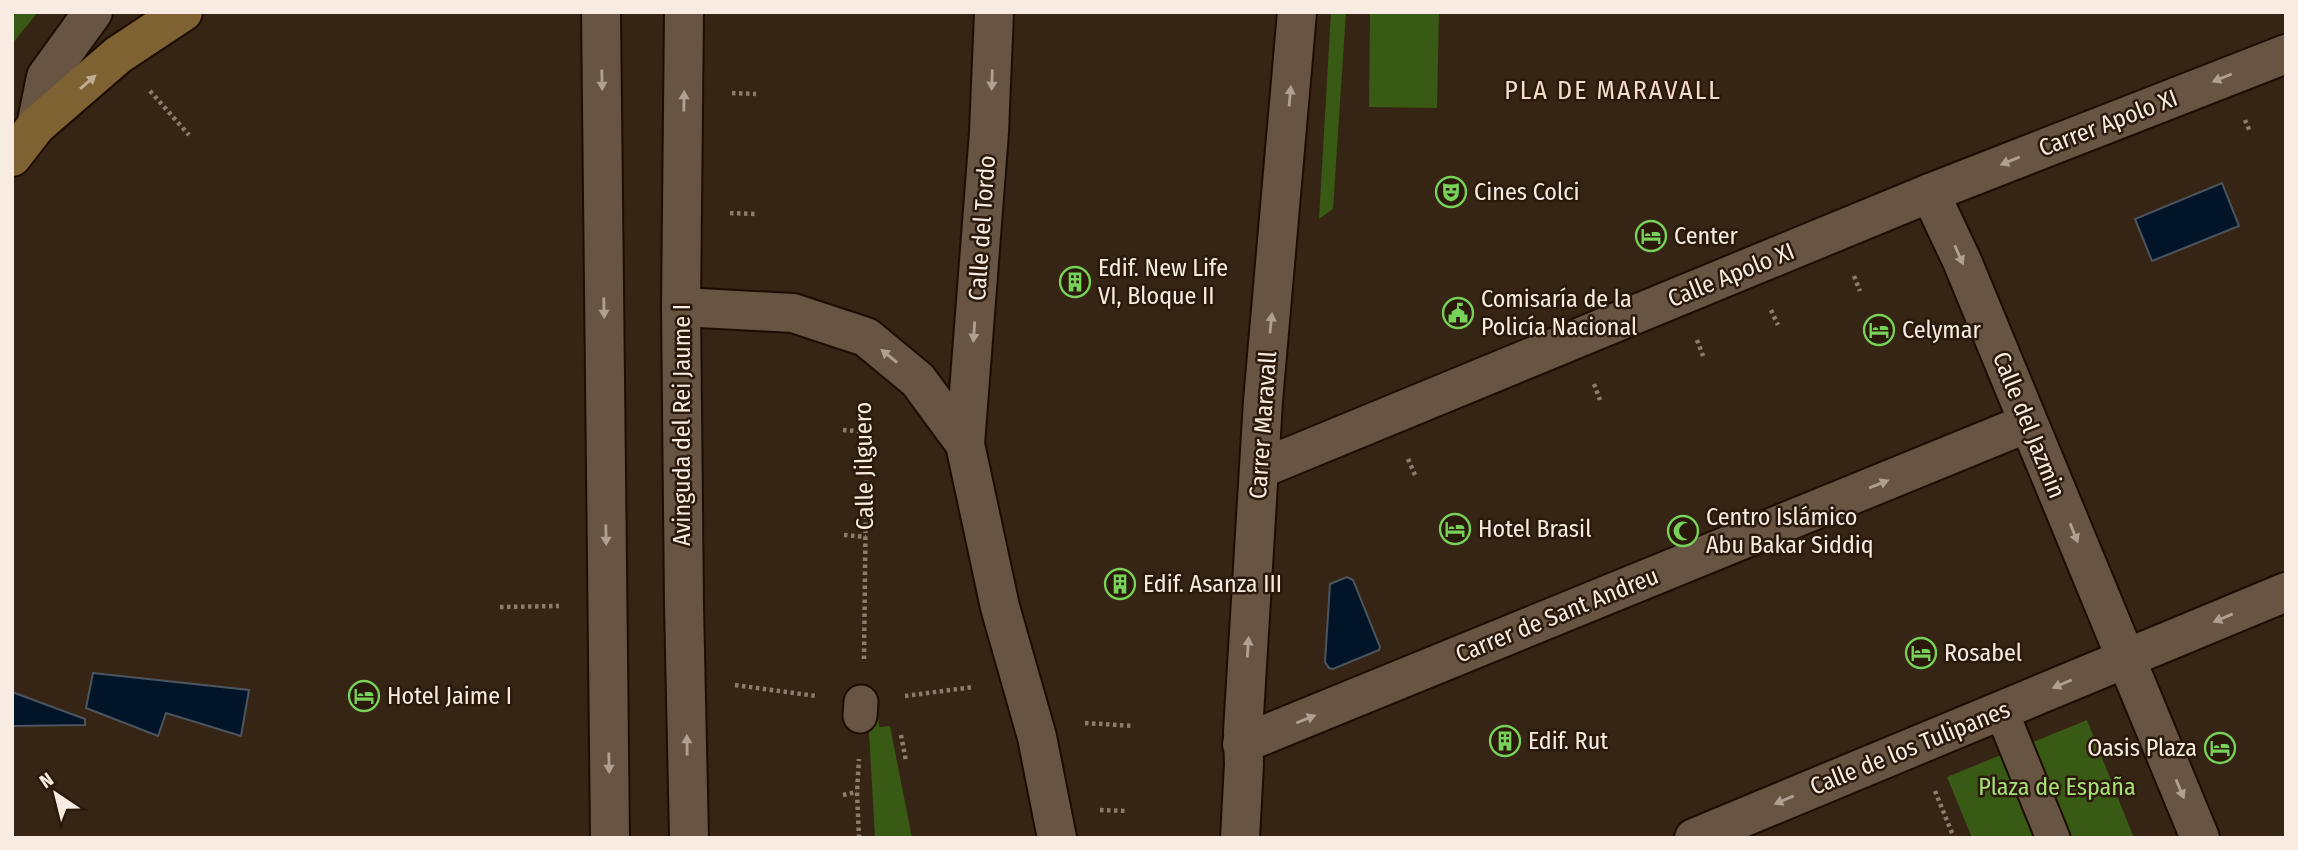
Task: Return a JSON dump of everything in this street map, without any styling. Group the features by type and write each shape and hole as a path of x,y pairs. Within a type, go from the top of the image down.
{"main road":[{"path":"12,157 36,126 118,55 183,12"}],"street":[{"path":"36,126 46,77 93,12"},
{"path":"601,12 610,838"},
{"path":"659,12 659,179 681,243"},
{"name":"Avinguda del Rei Jaume I","path":"684,12 681,307 689,838"},
{"name":"Calle del Tordo","path":"995,12 989,132 965,444 1000,607 1037,737 1057,838"},
{"name":"Carrer Maravall","path":"1240,838 1242,744 1263,401 1297,12"},
{"name":"Carrer Apolo XI","path":"1930,193 2286,54"},
{"name":"Calle Apolo XI","path":"1260,469 1930,193"},
{"name":"Calle del Jazmin","path":"1930,193 1962,261 2126,659"},
{"name":"Calle del Tordo","path":"681,307 793,313 866,337 918,380 965,444"},
{"name":"Carrer de Sant Andreu","path":"1242,744 2028,423"},
{"name":"Calle de los Tulipanes","path":"1694,838 2286,592"},
{"path":"2126,659 2200,838"},
{"path":"2001,710 2053,838"}],"path":[{"path":"118,55 189,135"},
{"name":"Calle Jilguero","path":"864,392 868,407 868,432 864,669 860,709 975,687"},
{"path":"843,430 868,432"},
{"path":"844,535 866,537"},
{"path":"500,607 607,604"},
{"path":"757,689 790,693"},
{"path":"859,838 857,792 860,751"},
{"path":"843,795 857,792"}],"green space":[{"path":"12,12 38,12 12,44"},
{"path":"1331,12 1346,12 1333,209 1319,219"},
{"path":"1370,12 1439,12 1437,108 1369,107"},
{"path":"878,714 879,727 890,726 912,838 875,838 868,715"},
{"name":"Plaza de España","path":"2087,720 2134,838 1972,838 1947,777"}],"water":[{"path":"2222,183 2239,226 2152,261 2135,219"},
{"path":"1347,577 1353,580 1380,647 1379,650 1333,669 1325,662 1330,584"},
{"path":"93,673 249,690 241,736 166,713 158,736 86,708"},
{"path":"12,692 85,719 85,725 12,726"}],"place":[{"name":"Cines Colci","path":"1451,192"},
{"name":"Center","path":"1651,236"},
{"name":"Edif. New Life VI, Bloque II","path":"1075,282"},
{"name":"Comisaría de la Policía Nacional","path":"1458,313"},
{"name":"Celymar","path":"1879,330"},
{"name":"Hotel Brasil","path":"1455,529"},
{"name":"Centro Islámico Abu Bakar Siddiq","path":"1683,531"},
{"name":"Edif. Asanza III","path":"1120,584"},
{"name":"Rosabel","path":"1921,653"},
{"name":"Hotel Jaime I","path":"364,696"},
{"name":"Edif. Rut","path":"1505,741"},
{"name":"Oasis Plaza","path":"2220,748"}],"district":[{"name":"PLA DE MARAVALL","path":"1613,90"}]}
